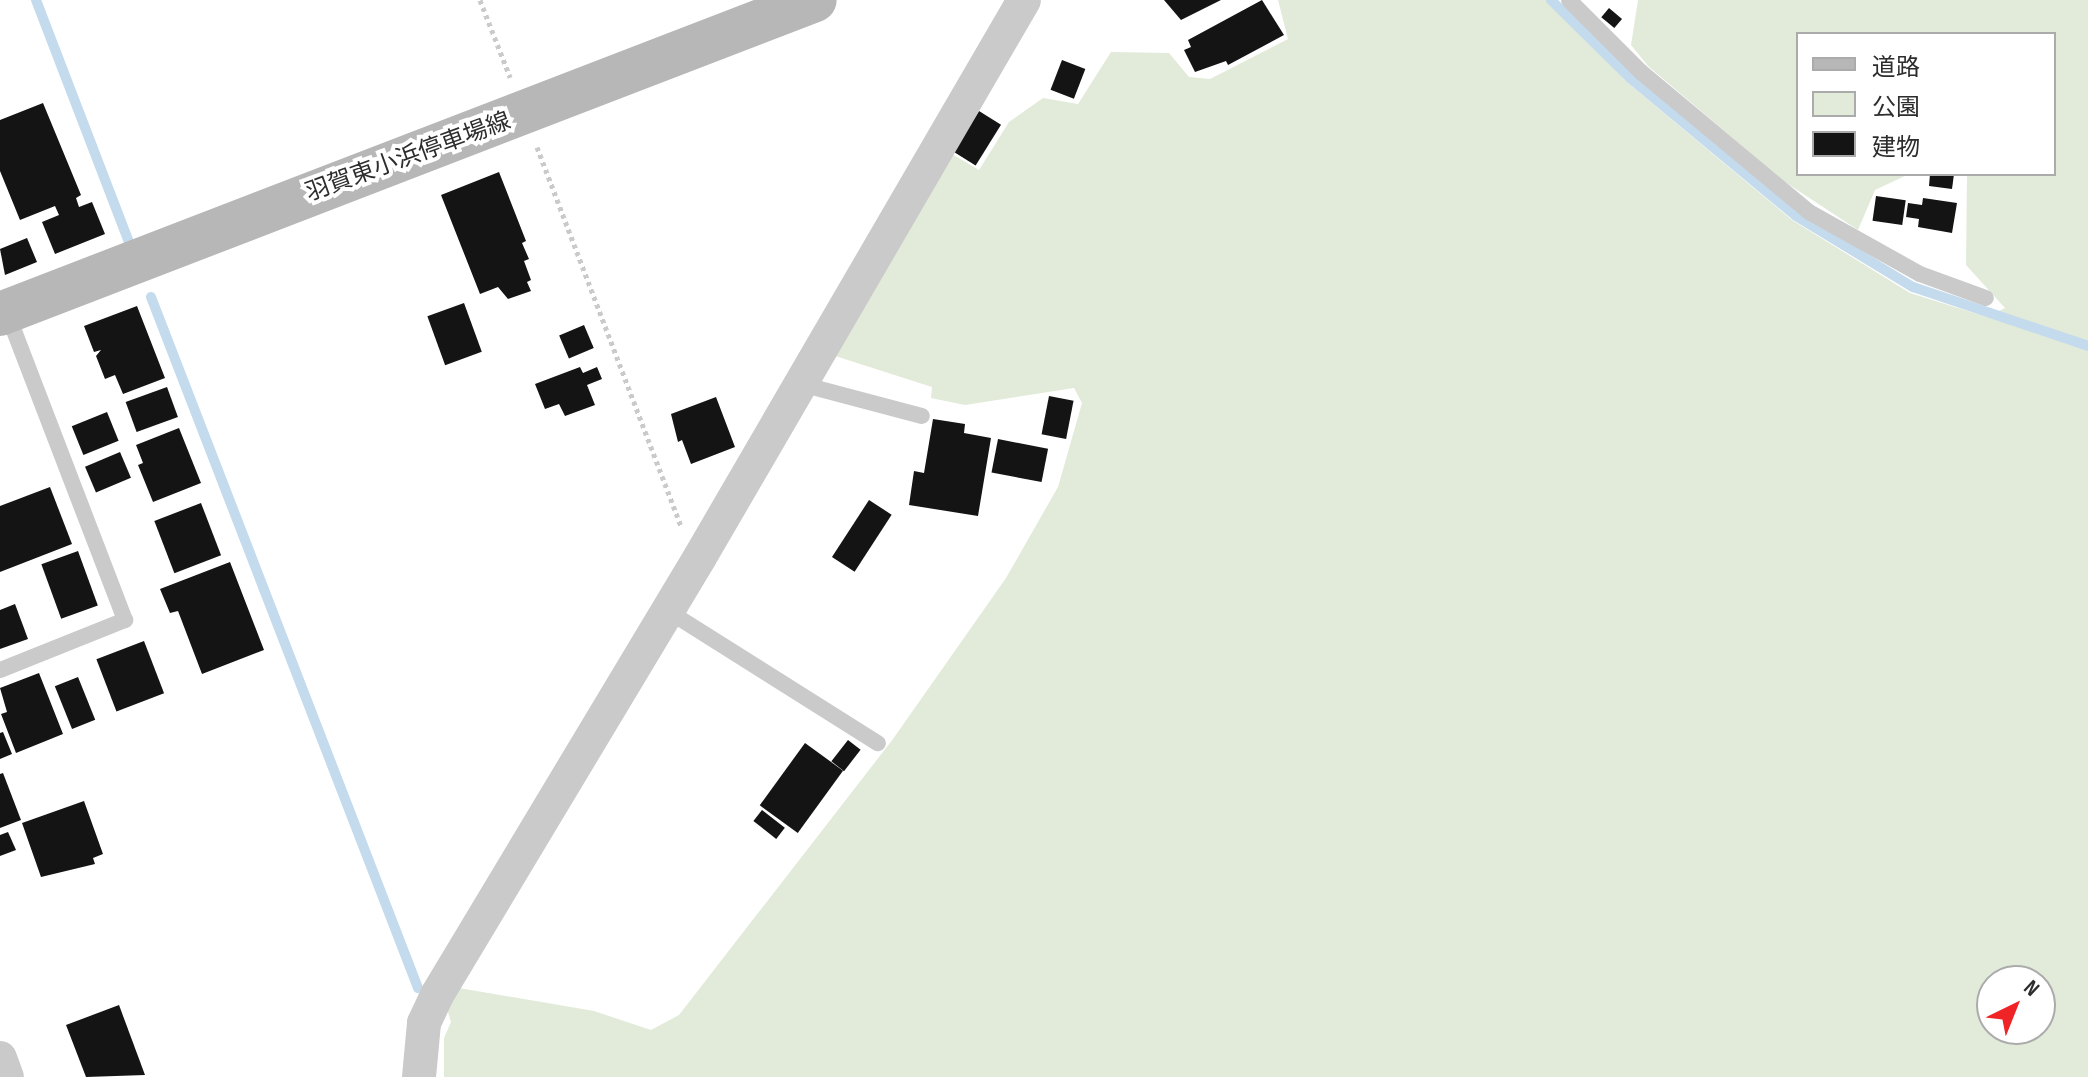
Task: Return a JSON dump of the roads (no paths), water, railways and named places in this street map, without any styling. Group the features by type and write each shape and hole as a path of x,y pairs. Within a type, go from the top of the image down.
{"main road":[{"name":"羽賀東小浜停車場線","path":"3,312 525,114 815,0"}],"street":[{"path":"419,1077 424,1023 437,995 700,557 1024,0"},
{"path":"0,1058 7,1077"}],"lane":[{"path":"1569,0 1641,72 1809,212 1920,274 1986,298"},
{"path":"0,670 125,620 3,312"},
{"path":"801,384 922,416"},
{"path":"668,611 878,743"}],"waterway":[{"path":"36,0 129,242"},
{"path":"1551,0 1631,79 1796,216 1913,287 2088,346"},
{"path":"151,297 418,988"}]}
